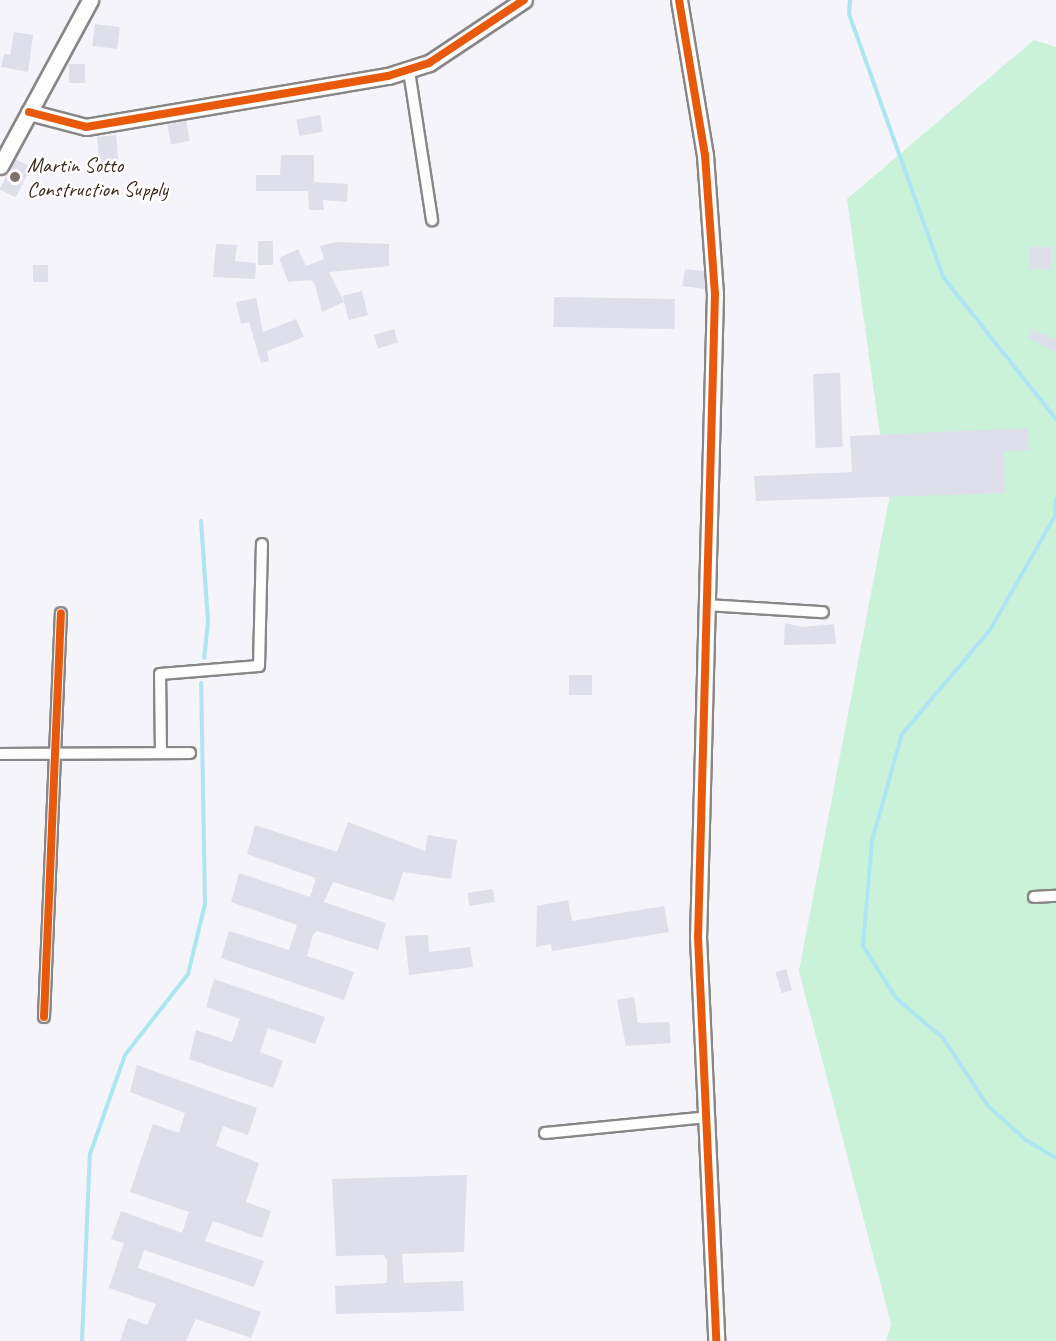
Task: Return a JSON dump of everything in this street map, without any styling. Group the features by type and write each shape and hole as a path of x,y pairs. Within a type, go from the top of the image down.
{"street":[{"path":"0,166 90,0"},
{"path":"29,112 86,128 409,71 524,0"},
{"path":"679,0 705,155 715,294 698,925 716,1341"},
{"path":"409,71 432,220"},
{"path":"161,753 160,674 259,666 262,544"},
{"path":"707,605 823,612"},
{"path":"44,1017 53,754 61,700 61,613"},
{"path":"0,754 190,753"},
{"path":"1034,897 1056,896"},
{"path":"545,1133 707,1117"}],"green space":[{"path":"1034,40 1056,47 1056,1341 886,1341 891,1324 799,971 889,499 847,199"}],"building":[{"path":"95,24 120,27 117,49 92,46"},
{"path":"14,32 33,35 28,72 1,67 4,54 10,55"},
{"path":"69,64 85,64 85,83 69,83"},
{"path":"320,115 323,132 299,136 296,119"},
{"path":"186,121 190,141 171,144 167,125"},
{"path":"116,135 119,167 100,169 97,137"},
{"path":"281,155 314,155 314,182 348,184 347,202 323,200 324,210 309,210 308,191 256,191 256,175 280,175"},
{"name":"Martin Sotto Construction Supply","path":"15,159 31,167 16,197 0,190"},
{"path":"258,241 273,241 273,265 258,265"},
{"path":"337,242 389,244 389,266 329,272 344,302 322,312 315,285 311,280 288,282 279,258 298,249 306,266 324,259 320,246"},
{"path":"216,244 237,245 235,261 256,263 255,279 213,277"},
{"path":"1029,247 1051,247 1051,269 1029,269"},
{"path":"33,265 48,265 48,282 33,282"},
{"path":"685,269 704,271 705,289 682,286"},
{"path":"362,291 368,315 349,320 343,296"},
{"path":"554,297 675,299 674,329 553,327"},
{"path":"256,298 263,332 296,319 304,337 267,351 269,361 261,363 249,322 241,324 236,302"},
{"path":"394,329 398,342 378,349 374,335"},
{"path":"1032,329 1056,340 1056,352 1028,338"},
{"path":"840,373 843,447 816,448 813,374"},
{"path":"1028,428 1029,450 1003,452 1005,493 756,501 754,476 852,472 850,436"},
{"path":"785,623 802,627 834,624 836,644 784,645"},
{"path":"569,675 592,675 592,695 569,695"},
{"path":"348,822 425,851 428,835 457,840 451,879 403,872 394,901 333,882 324,902 386,923 378,950 317,931 313,935 307,956 354,972 344,1000 221,958 229,931 289,950 297,925 231,902 239,873 310,897 316,878 247,854 255,825 337,852"},
{"path":"493,889 495,902 469,906 467,893"},
{"path":"568,900 572,921 664,906 669,932 552,951 551,944 536,947 537,906"},
{"path":"428,935 429,952 470,947 473,967 409,975 405,936"},
{"path":"786,969 792,990 781,993 775,972"},
{"path":"214,979 325,1017 315,1044 268,1028 260,1052 283,1061 273,1088 189,1059 196,1030 232,1042 240,1019 206,1007"},
{"path":"634,997 638,1023 669,1022 671,1043 626,1046 617,1000"},
{"path":"137,1065 257,1108 248,1135 223,1126 216,1146 259,1163 246,1202 271,1211 262,1238 213,1221 205,1241 264,1261 254,1287 144,1250 138,1268 261,1312 251,1338 196,1319 186,1341 120,1341 128,1318 147,1325 156,1304 109,1288 124,1243 111,1239 121,1211 182,1233 189,1212 130,1192 153,1124 179,1133 185,1113 130,1092"},
{"path":"467,1175 464,1252 402,1254 404,1283 463,1281 464,1311 336,1314 335,1286 387,1283 387,1260 384,1255 336,1256 332,1179"}],"waterway":[{"path":"850,0 849,14 943,277 1056,419"},
{"path":"1056,499 1055,516 990,630 902,734 872,841 863,946 896,998 943,1038 988,1106 1026,1140 1056,1158"},
{"path":"201,521 208,622 204,658"},
{"path":"82,1341 90,1154 125,1055 188,974 205,904 201,683"}],"cycle path":[{"path":"29,112 86,127 388,76 429,63 524,0"},
{"path":"679,0 705,155 715,294 698,937 716,1341"},
{"path":"44,1017 61,613"}],"place":[{"name":"Martin Sotto Construction Supply","path":"15,177"}]}
